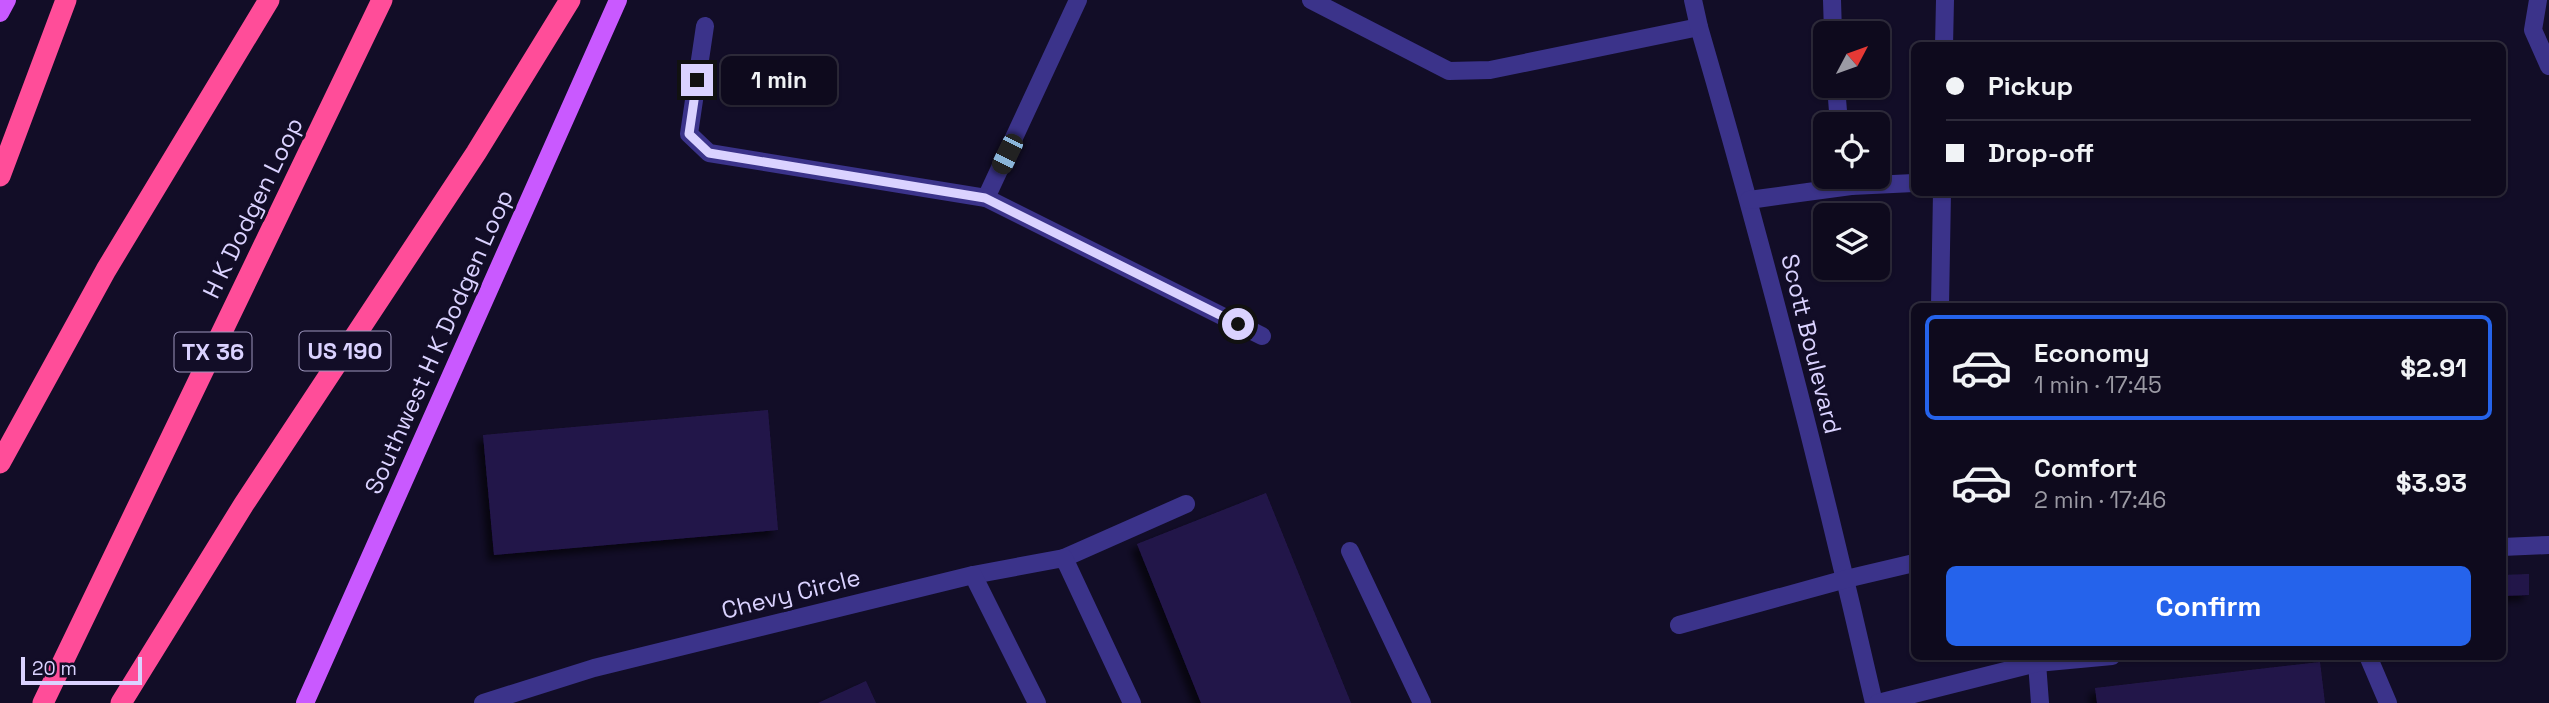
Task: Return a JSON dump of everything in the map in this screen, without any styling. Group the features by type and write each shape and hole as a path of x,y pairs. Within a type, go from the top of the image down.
{"highway":[{"path":"0,176 66,0"},
{"path":"0,463 106,270 270,0"},
{"name":"H K Dodgen Loop","path":"43,703 382,0"},
{"name":"US 190","path":"121,703 244,504 476,153 570,0"}],"main road":[{"path":"0,13 7,0"},
{"name":"Southwest H K Dodgen Loop","path":"304,703 618,0"}],"street":[{"path":"985,198 1078,0"},
{"path":"1311,0 1449,71 1490,70 1699,27"},
{"name":"Scott Boulevard","path":"1693,0 1749,200 1876,703"},
{"path":"1832,0 1833,21"},
{"path":"1944,42 1945,0"},
{"path":"2538,0 2533,30 2549,66"},
{"path":"705,26 689,134 709,153 985,198 1262,336"},
{"path":"1890,183 1911,183"},
{"path":"1749,200 1813,188"},
{"path":"1940,303 1942,196"},
{"name":"Chevy Circle","path":"483,703 594,668 973,575 1064,558 1186,504"},
{"path":"2506,547 2549,545"},
{"path":"1350,551 1422,703"},
{"path":"1064,558 1132,703"},
{"path":"1679,625 1911,564"},
{"path":"973,575 1037,703"},
{"path":"1876,703 2037,663 2069,660"},
{"path":"2370,660 2388,703"},
{"path":"2037,663 2040,703"}],"building":[{"path":"768,410 778,530 494,555 483,435"},
{"path":"1266,493 1351,703 1201,703 1137,544"},
{"path":"2529,574 2529,595 2506,596 2506,575"},
{"path":"2320,662 2325,703 2097,703 2095,688"},
{"path":"866,681 876,703 818,703"}],"route":[{"path":"697,80 689,134 709,153 985,198 1238,324"}]}
